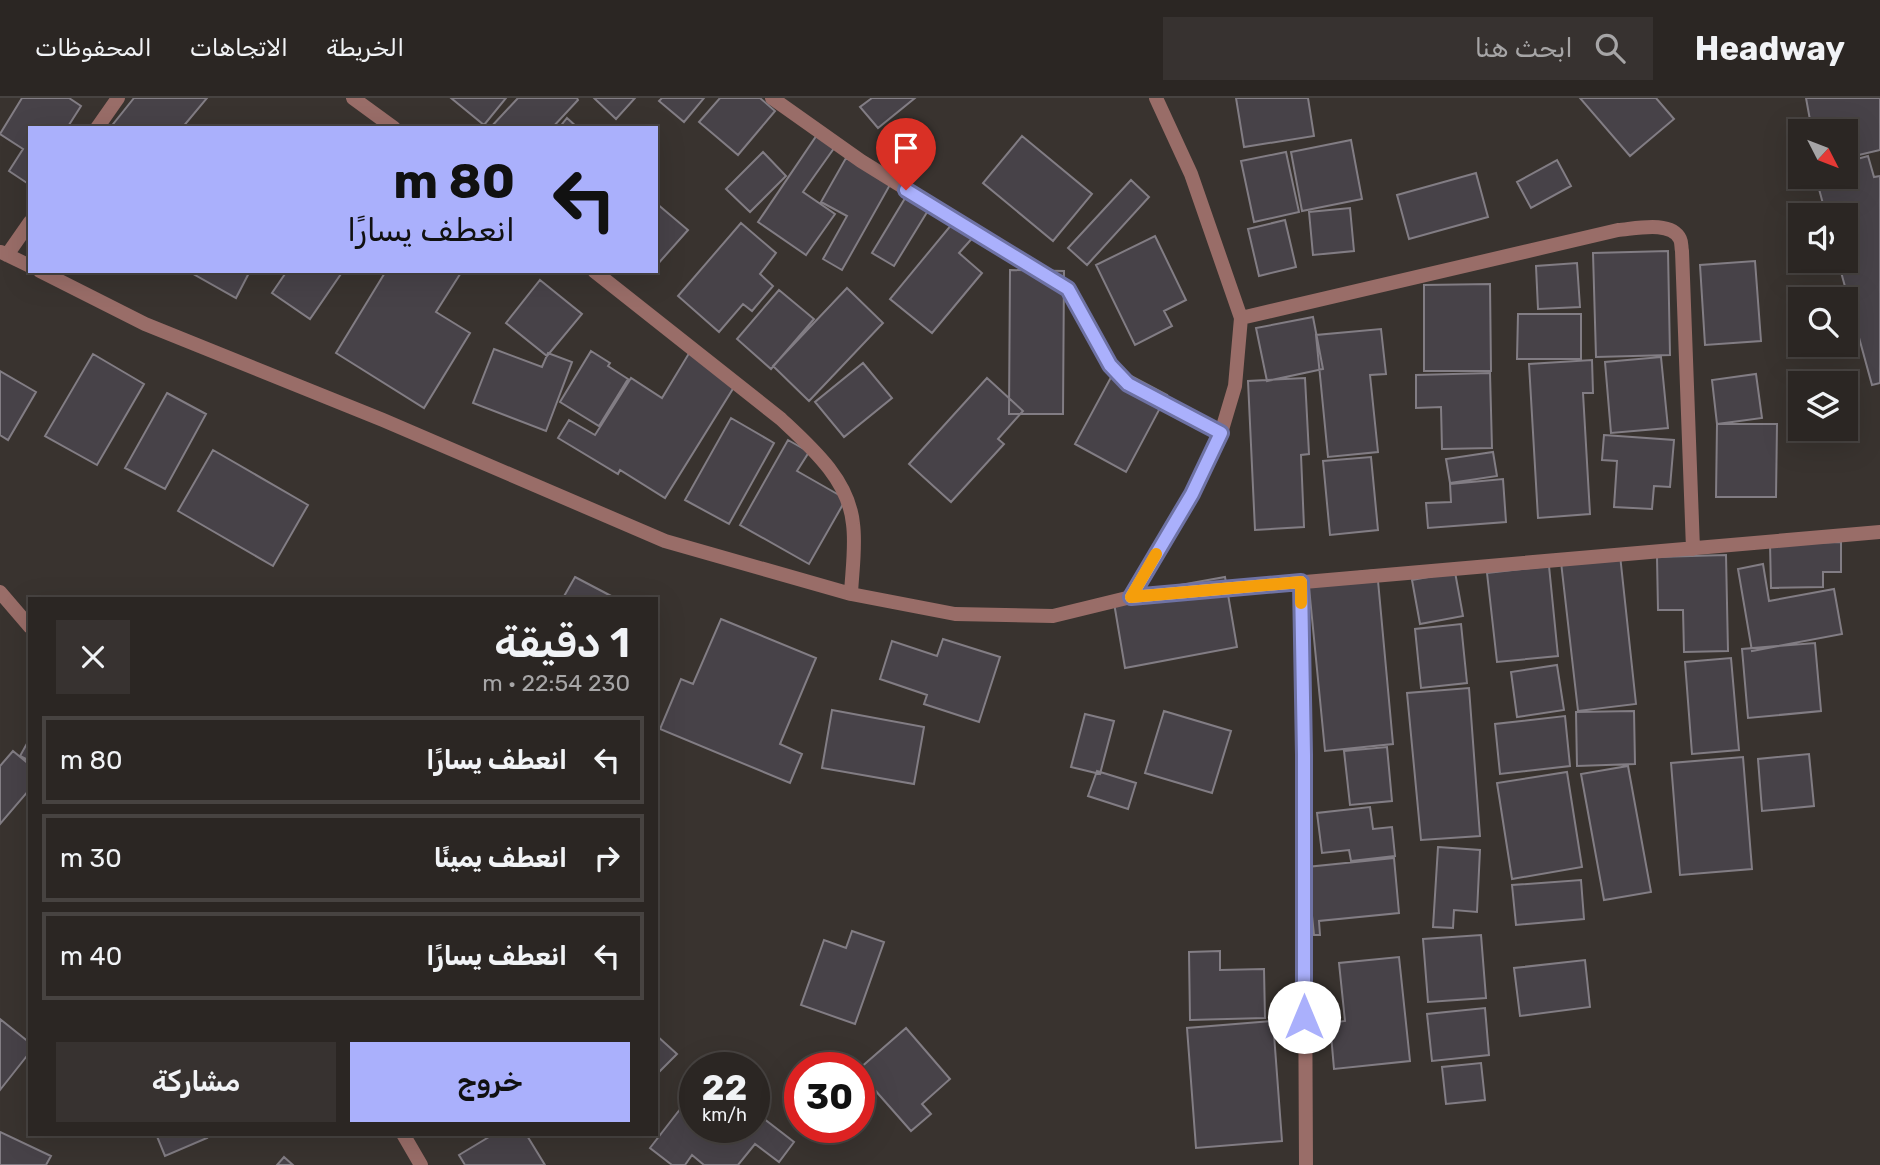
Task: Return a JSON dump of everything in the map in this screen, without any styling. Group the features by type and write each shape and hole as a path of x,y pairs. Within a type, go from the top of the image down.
{"street":[{"path":"98,126 118,98"},
{"path":"354,98 391,126"},
{"path":"772,98 872,168 973,232 1059,281 1074,297 1118,375 1128,384 1221,433"},
{"path":"1131,597 1192,494 1221,433 1236,386 1241,318 1191,174 1156,98"},
{"path":"28,224 4,253 28,265"},
{"path":"1241,318 1618,230 1661,227 1672,231 1680,239 1682,251 1693,549"},
{"path":"44,273 145,324 383,420 665,541 851,594 956,614 1053,616 1131,597 1880,532"},
{"path":"597,273 781,418 838,480 853,523 851,594"},
{"path":"1301,582 1306,1165"},
{"path":"0,592 28,625"},
{"path":"404,1136 421,1165"}],"building":[{"path":"22,98 69,98 81,106 68,126 28,126 28,184 9,171 23,149 0,134"},
{"path":"134,98 207,98 184,126 112,126"},
{"path":"451,98 506,98 484,125"},
{"path":"518,98 578,100 554,126 492,126"},
{"path":"594,98 635,98 616,119"},
{"path":"662,98 704,98 684,122 659,101"},
{"path":"720,98 760,98 775,111 738,155 699,122"},
{"path":"872,98 915,98 878,128 860,107"},
{"path":"1236,98 1308,98 1314,136 1244,147"},
{"path":"1580,98 1656,98 1674,119 1630,156"},
{"path":"1806,98 1880,98 1880,150 1858,155 1858,119 1810,119"},
{"path":"567,118 576,126 561,126"},
{"path":"819,132 837,144 803,192 835,214 806,255 758,222"},
{"path":"1022,136 1092,194 1053,241 983,183"},
{"path":"1351,140 1362,199 1302,211 1291,152"},
{"path":"763,152 786,176 750,212 726,189"},
{"path":"1286,152 1299,212 1254,222 1241,161"},
{"path":"1868,156 1874,177 1880,176 1880,383 1872,385 1858,334 1858,287 1845,287 1841,273 1858,273 1858,203 1823,203 1819,189 1858,189 1858,159"},
{"path":"846,158 891,183 842,270 823,259 847,216 821,202"},
{"path":"1557,160 1571,186 1531,208 1517,182"},
{"path":"1476,173 1488,217 1409,239 1397,195"},
{"path":"1131,180 1149,197 1087,265 1068,248"},
{"path":"910,190 932,204 894,266 872,253"},
{"path":"658,205 688,230 658,264"},
{"path":"1350,208 1354,251 1313,255 1309,212"},
{"path":"957,218 976,234 959,253 982,273 932,333 890,299"},
{"path":"1285,220 1296,267 1259,276 1248,229"},
{"path":"741,223 776,253 760,274 773,286 752,311 743,304 719,332 678,296"},
{"path":"1155,236 1186,300 1164,311 1172,326 1135,345 1096,265"},
{"path":"1668,251 1670,355 1596,357 1593,253"},
{"path":"1755,261 1761,341 1705,345 1700,265"},
{"path":"1577,263 1580,307 1538,309 1536,266"},
{"path":"1010,270 1064,271 1063,414 1009,414"},
{"path":"192,273 249,273 236,298"},
{"path":"286,273 342,273 310,319 272,293"},
{"path":"385,273 461,273 436,312 470,333 424,408 336,353"},
{"path":"540,280 582,314 547,356 506,323"},
{"path":"1490,284 1491,371 1424,371 1424,285"},
{"path":"847,288 883,323 809,401 773,366"},
{"path":"779,290 814,319 771,369 737,339"},
{"path":"1518,314 1581,314 1581,359 1517,359"},
{"path":"1313,317 1323,369 1267,381 1256,328"},
{"path":"1381,329 1386,374 1370,375 1378,452 1328,457 1316,335"},
{"path":"494,349 542,367 548,353 572,362 546,431 473,403"},
{"path":"691,350 739,379 665,498 620,470 618,474 558,438 569,420 595,435 631,378 662,398"},
{"path":"591,351 628,379 599,426 560,402"},
{"path":"93,354 144,384 97,465 45,436"},
{"path":"1661,357 1668,428 1611,433 1605,362"},
{"path":"1592,360 1593,393 1583,393 1590,514 1538,518 1529,364"},
{"path":"863,363 892,398 844,437 815,402"},
{"path":"1116,368 1167,395 1126,472 1075,444"},
{"path":"0,371 36,392 8,440 0,435"},
{"path":"1490,373 1492,448 1442,449 1441,407 1416,408 1416,375"},
{"path":"1756,374 1762,418 1717,424 1712,380"},
{"path":"987,378 1023,411 998,439 1004,444 951,502 909,464"},
{"path":"1305,378 1309,454 1301,455 1304,527 1255,530 1248,381"},
{"path":"167,393 206,414 165,489 125,468"},
{"path":"731,418 774,443 729,524 685,500"},
{"path":"1717,424 1777,424 1776,497 1716,497"},
{"path":"1604,435 1674,440 1670,487 1654,486 1652,509 1614,507 1617,461 1602,460"},
{"path":"788,440 809,452 797,471 846,499 809,564 740,525"},
{"path":"213,450 308,505 273,566 178,511"},
{"path":"1493,452 1497,476 1450,483 1446,459"},
{"path":"1371,457 1378,530 1330,535 1323,461"},
{"path":"1503,479 1506,522 1428,528 1426,503 1451,502 1450,484"},
{"path":"1841,542 1841,572 1823,572 1823,587 1771,588 1770,544"},
{"path":"1620,555 1636,704 1578,711 1561,562"},
{"path":"1726,555 1728,651 1684,652 1683,610 1658,610 1657,557"},
{"path":"1763,564 1769,601 1834,589 1842,634 1752,651 1738,569"},
{"path":"1549,566 1558,656 1497,662 1487,573"},
{"path":"1377,570 1393,744 1325,751 1308,577"},
{"path":"1455,572 1463,616 1420,624 1412,580"},
{"path":"575,577 613,597 564,597"},
{"path":"1225,577 1237,647 1125,668 1113,597"},
{"path":"721,619 816,658 780,744 802,754 790,783 660,729 681,679 693,684"},
{"path":"1461,624 1467,683 1421,688 1415,629"},
{"path":"943,639 1000,657 979,722 924,704 927,695 880,679 892,641 937,656"},
{"path":"1815,643 1821,711 1748,718 1742,649"},
{"path":"1731,658 1739,750 1692,754 1685,662"},
{"path":"1557,665 1564,710 1517,717 1511,672"},
{"path":"1469,688 1480,836 1421,840 1407,693"},
{"path":"832,710 924,727 914,784 822,768"},
{"path":"1164,711 1231,731 1212,793 1145,773"},
{"path":"1634,711 1635,764 1577,766 1576,712"},
{"path":"1085,714 1114,721 1100,774 1071,767"},
{"path":"1565,716 1570,766 1500,774 1495,724"},
{"path":"28,742 28,760 20,756"},
{"path":"1387,747 1392,801 1350,805 1344,751"},
{"path":"13,751 28,763 28,791 0,824 0,766"},
{"path":"1809,754 1814,806 1762,811 1758,759"},
{"path":"1743,757 1752,869 1680,875 1671,763"},
{"path":"1628,766 1651,892 1604,900 1581,774"},
{"path":"1097,771 1136,783 1128,809 1088,796"},
{"path":"1567,772 1582,867 1512,879 1497,783"},
{"path":"1370,807 1373,829 1392,827 1395,856 1351,861 1349,850 1322,853 1317,813"},
{"path":"1438,847 1480,850 1477,912 1454,910 1453,928 1433,927"},
{"path":"1394,858 1399,913 1319,921 1320,935 1314,935 1307,867"},
{"path":"1581,880 1584,919 1516,925 1512,885"},
{"path":"852,931 884,942 855,1024 801,1005 824,940 846,948"},
{"path":"1481,935 1486,998 1428,1002 1423,939"},
{"path":"1220,951 1220,970 1264,969 1265,1018 1190,1020 1189,952"},
{"path":"1399,957 1410,1061 1334,1069 1330,1023 1345,1021 1339,963"},
{"path":"1585,960 1590,1007 1520,1016 1514,968"},
{"path":"1485,1008 1489,1055 1432,1061 1427,1014"},
{"path":"0,1019 28,1041 28,1055 0,1090"},
{"path":"1273,1021 1282,1141 1196,1148 1187,1028"},
{"path":"906,1028 950,1079 922,1104 931,1114 911,1131 875,1090 875,1055"},
{"path":"658,1037 677,1054 658,1073"},
{"path":"1481,1063 1485,1100 1446,1104 1442,1067"},
{"path":"679,1111 679,1143 770,1143 770,1123 784,1134 784,1143 793,1143 779,1162 755,1144 738,1165 704,1165 692,1155 685,1165 672,1165 650,1148"},
{"path":"0,1132 51,1156 46,1165 0,1165"},
{"path":"157,1136 207,1138 165,1156"},
{"path":"491,1136 527,1136 545,1165 465,1165 459,1155"},
{"path":"284,1157 293,1165 277,1165"}],"slow traffic":[{"path":"1156,554 1131,597 1301,582 1301,603"}],"route":[{"path":"906,190 996,246 1059,281 1074,297 1118,375 1128,384 1221,433 1192,494 1131,597 1301,582 1304,1017"}]}
